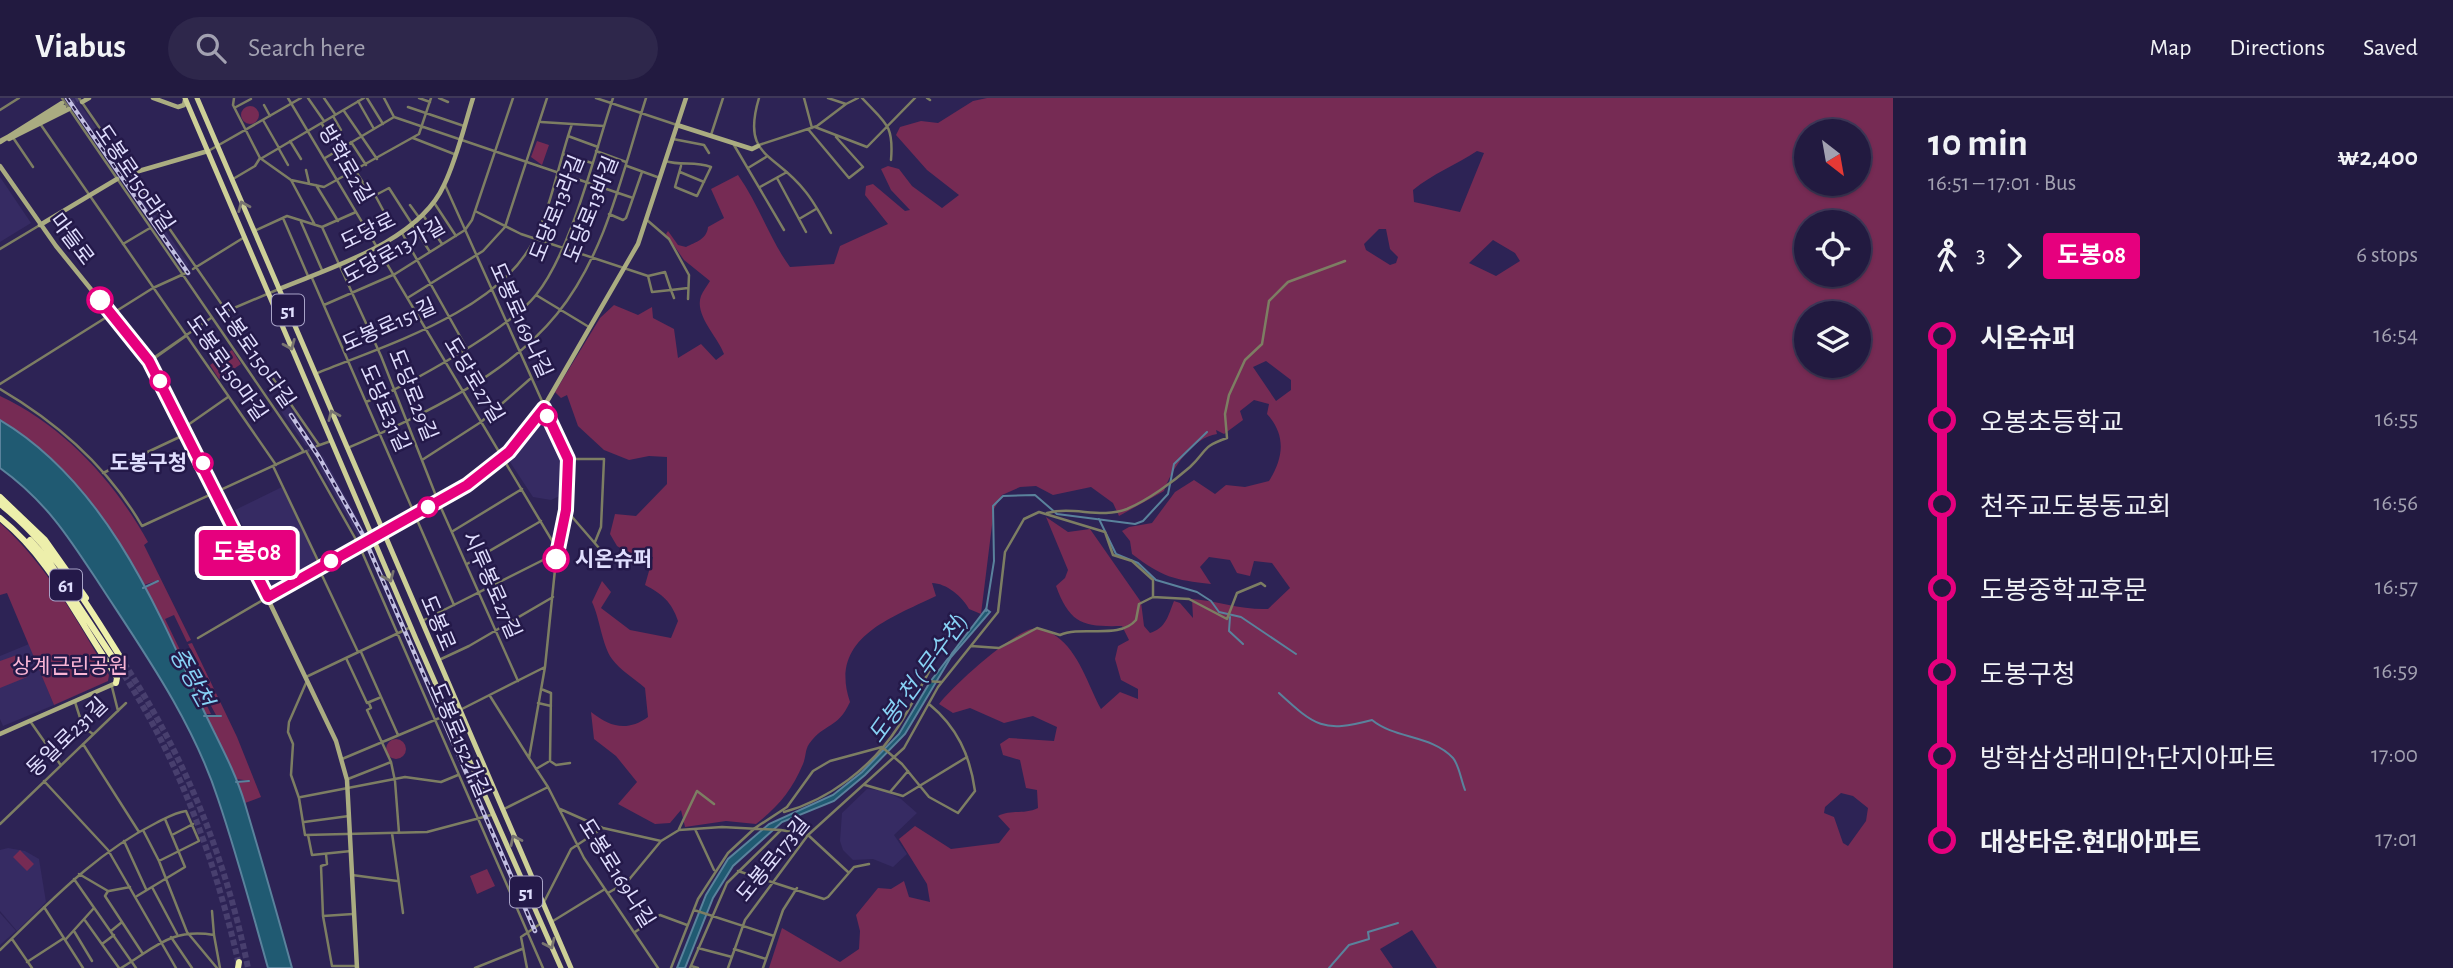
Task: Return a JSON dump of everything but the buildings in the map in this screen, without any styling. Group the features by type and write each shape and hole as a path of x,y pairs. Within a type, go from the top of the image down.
{"highway":[{"path":"0,497 26,519 64,563 113,645"},
{"name":"61","path":"0,504 27,528 53,557 113,645 121,665 48,560 0,516"},
{"path":"0,516 31,547 67,596 117,678 114,684"}],"main road":[{"name":"도봉로","path":"185,99 411,627 561,968"},
{"name":"도봉로","path":"198,99 571,968"}],"street":[{"path":"0,110 19,98"},
{"path":"89,98 81,100 318,445 331,441"},
{"path":"153,98 178,107 184,105 185,99"},
{"path":"234,98 234,107 261,158 291,180 315,225"},
{"name":"방학로2길","path":"288,98 377,247"},
{"path":"132,173 208,151 301,98"},
{"name":"도당로","path":"308,98 372,197 389,188 412,226"},
{"path":"324,98 341,130"},
{"path":"231,179 255,166 261,158 366,98 383,124"},
{"path":"384,98 394,117 421,128 497,150 633,198"},
{"path":"291,180 324,187 413,138 421,128 430,100 419,98"},
{"path":"439,98 448,102"},
{"name":"도당로","path":"279,289 377,247 402,233 422,217 444,185 474,98"},
{"name":"도당로13가길","path":"324,305 395,274 465,230 475,211 513,98"},
{"path":"409,297 476,256 505,227 547,98"},
{"path":"596,98 752,149 812,128 837,114 846,104 860,98 888,127 893,137 891,160"},
{"name":"도당로13라길","path":"366,402 395,391 445,361 504,323 536,295 562,247 613,98"},
{"name":"도당로13바길","path":"348,448 407,422 519,354 560,310 592,256 627,165 646,98"},
{"path":"198,638 438,501 503,458 544,408 640,241 686,98"},
{"path":"711,135 723,98"},
{"path":"759,98 752,123 758,146 806,192 831,233"},
{"path":"804,98 812,128 849,178 863,167 836,136"},
{"path":"828,98 846,104"},
{"path":"812,128 867,147 915,98"},
{"path":"234,107 251,99"},
{"path":"359,101 374,129"},
{"path":"7,139 41,125 64,103"},
{"path":"7,139 64,103"},
{"name":"도봉로150라길","path":"64,103 184,274"},
{"path":"264,105 270,116"},
{"path":"408,107 464,126"},
{"path":"344,110 377,159"},
{"path":"325,158 394,117"},
{"path":"263,120 288,164"},
{"path":"540,122 604,126"},
{"name":"도봉로151길","path":"315,374 425,330 490,290 519,266 535,238 572,124"},
{"name":"도봉로150마길","path":"41,125 275,465 398,735"},
{"path":"568,136 660,178"},
{"path":"413,138 454,154"},
{"path":"7,139 33,167"},
{"path":"673,139 704,145 709,153"},
{"path":"290,141 301,159"},
{"path":"351,142 366,165"},
{"path":"733,143 784,230"},
{"path":"563,153 592,163"},
{"path":"748,168 766,156"},
{"path":"665,161 681,166 695,161 711,167 696,196 675,187 681,166"},
{"name":"마들로","path":"0,166 40,225 149,361 188,433 307,679 342,759 347,779 357,967"},
{"path":"306,170 309,183"},
{"path":"608,214 625,219 642,172"},
{"path":"680,172 704,182"},
{"path":"760,187 787,172"},
{"path":"777,178 806,232"},
{"path":"0,249 117,179"},
{"path":"316,185 338,221"},
{"name":"도봉로169나길","path":"444,185 504,323 568,459 566,510 557,551 545,667 528,758"},
{"name":"도당로","path":"375,195 383,210"},
{"path":"434,202 456,236"},
{"path":"410,205 442,244"},
{"path":"799,219 816,209"},
{"path":"475,211 505,227 648,275 667,273 674,298"},
{"path":"254,231 283,218 322,227 356,212"},
{"path":"283,218 309,275"},
{"path":"647,220 676,250 689,275 688,299"},
{"name":"도당로","path":"301,221 322,270"},
{"path":"412,226 430,252"},
{"name":"도당로","path":"322,227 338,263"},
{"path":"123,244 150,228"},
{"path":"402,233 466,347"},
{"path":"195,268 243,238"},
{"name":"도당로27길","path":"377,247 557,551"},
{"name":"도봉로173길","path":"728,968 741,927 773,881 808,835 865,785 915,732 941,681 998,610 1003,560 1011,539 1027,516 1035,512 1059,510 1111,514 1133,505 1181,474 1208,444 1228,436 1225,414 1231,388 1245,360 1262,344 1267,305 1272,296 1288,282 1345,261"},
{"name":"도당로29길","path":"338,263 378,349 438,501"},
{"path":"184,274 153,288 0,386 47,418 103,473 128,502 142,527 306,451"},
{"name":"도봉로150다길","path":"184,274 211,318 306,451"},
{"name":"도당로31길","path":"309,275 380,433 412,515 454,605"},
{"path":"648,275 654,293 688,288"},
{"path":"226,311 279,289"},
{"path":"536,295 589,327"},
{"path":"149,361 211,318"},
{"path":"422,460 481,422 530,379"},
{"path":"185,427 228,397"},
{"path":"103,473 188,433"},
{"name":"도봉로152가길","path":"306,451 359,545 543,968"},
{"path":"568,459 604,459 601,527 595,542"},
{"path":"452,531 522,489"},
{"name":"시루봉로27길","path":"438,501 518,681"},
{"path":"566,510 599,548"},
{"path":"1046,513 1105,532 1114,555 1132,561 1153,580 1153,597"},
{"path":"467,564 541,520"},
{"path":"421,622 481,594 557,551"},
{"path":"971,646 999,648 1037,628 1060,635 1073,629 1125,628 1136,620 1139,604 1153,597 1189,599 1227,619 1237,593 1261,583 1265,586"},
{"path":"437,660 553,597"},
{"path":"351,851 313,855 291,775 293,744 289,722 307,679 411,627"},
{"path":"346,658 369,703 371,708 367,710 391,762 399,833"},
{"path":"458,710 545,667"},
{"path":"780,813 806,806 834,790 883,747 899,726 930,670"},
{"path":"925,681 941,681"},
{"path":"0,734 114,684 118,710"},
{"path":"541,689 550,692 550,761"},
{"name":"도봉로169나길","path":"490,696 548,787 576,843 658,968"},
{"path":"369,703 381,697"},
{"path":"75,702 83,727 93,734"},
{"name":"동일로231길","path":"0,824 126,703"},
{"path":"538,703 551,706"},
{"path":"883,747 932,800 958,813 975,791 967,757 954,728 929,704"},
{"path":"342,759 449,714"},
{"path":"30,721 61,765"},
{"path":"83,744 159,861 187,932 218,968"},
{"path":"671,968 687,925 714,870 756,828 780,813 794,800 813,771 830,761 883,747"},
{"path":"865,785 901,797 967,757"},
{"path":"550,761 556,765 570,763"},
{"path":"536,769 550,761"},
{"path":"347,779 391,762"},
{"path":"890,792 908,771"},
{"path":"299,797 405,777 441,782 458,775"},
{"path":"44,781 108,850 137,896 176,968"},
{"path":"501,810 548,787"},
{"path":"679,830 697,791 714,804"},
{"path":"560,809 603,828 661,841"},
{"path":"0,950 74,878 108,850 165,819 186,811 200,841 159,861"},
{"path":"308,835 428,832 481,821 493,814"},
{"path":"303,822 349,816"},
{"path":"137,896 185,867 165,819"},
{"path":"172,835 193,824"},
{"path":"544,902 576,843 603,828"},
{"path":"608,893 636,873 661,841 679,830 756,828 808,835 848,872"},
{"path":"695,829 714,870"},
{"path":"698,968 690,967 725,887 780,830"},
{"path":"392,833 402,913"},
{"path":"124,841 147,890"},
{"path":"326,854 327,864 321,866 323,916 332,965 357,967"},
{"path":"738,871 797,888 824,899 858,864 869,864"},
{"path":"79,874 108,891 130,887"},
{"path":"352,875 397,881"},
{"path":"74,878 136,968"},
{"path":"152,886 177,934"},
{"path":"763,968 783,910 797,888"},
{"path":"553,921 605,889"},
{"path":"108,891 105,896 143,954"},
{"path":"44,907 82,966 75,968"},
{"path":"27,962 65,939 94,908"},
{"path":"694,910 741,927"},
{"path":"212,911 218,968"},
{"path":"323,916 353,914"},
{"path":"635,932 660,915 687,925"},
{"path":"84,919 120,968 177,934 187,932 214,935"},
{"path":"111,931 122,922"},
{"path":"527,968 521,937 540,924"},
{"name":"도봉로173길","path":"741,927 774,936"},
{"path":"74,931 92,961"},
{"path":"102,944 114,935"},
{"path":"171,937 192,968"},
{"path":"12,939 32,968"},
{"path":"698,948 732,957"},
{"path":"475,968 523,949"},
{"path":"734,949 766,959"}],"shaded area":[{"path":"64,98 76,98 189,265 182,269"},
{"path":"0,177 31,223 0,242"},
{"path":"282,398 312,443 306,446 276,404"},
{"path":"542,417 563,459 562,495 551,500 533,497 508,459"},
{"path":"323,456 366,534 359,538 315,460"},
{"path":"282,487 318,562 272,589 235,510"},
{"path":"29,644 54,705 3,726 0,719 0,656"},
{"path":"867,789 885,791 901,799 917,813 894,835 907,854 893,867 873,859 853,860 843,850 840,841 842,813"},
{"path":"8,848 25,851 39,859 46,902 17,931 0,911 0,850"},
{"path":"0,913 16,931 0,945"}],"green space":[{"path":"987,98 1893,98 1893,968 1437,968 1412,930 1380,949 1393,968 769,968 782,928 840,962 859,949 860,931 856,915 878,888 891,889 904,881 909,897 930,902 927,884 899,839 915,826 951,849 999,843 1010,829 998,816 1038,808 1037,790 1026,788 1020,760 1003,755 1000,744 1009,738 1054,741 1057,727 1033,716 1004,723 970,708 953,713 939,704 969,674 1009,641 1031,629 1047,631 1071,651 1101,709 1120,692 1138,699 1138,689 1121,680 1115,659 1118,646 1129,640 1122,626 1097,626 1080,621 1061,599 1056,586 1065,578 1068,570 1046,517 1068,532 1090,529 1141,602 1144,626 1150,633 1163,625 1174,601 1180,603 1193,618 1192,599 1268,609 1290,588 1272,563 1254,561 1250,576 1237,573 1230,560 1209,557 1200,567 1211,584 1169,576 1132,554 1130,541 1122,531 1152,523 1175,492 1194,480 1215,494 1226,485 1245,487 1269,481 1278,463 1280,438 1267,414 1269,404 1254,400 1240,411 1243,420 1224,434 1216,430 1217,434 1200,441 1184,456 1164,491 1119,516 1113,503 1091,487 1053,495 1036,486 1020,487 1002,495 994,509 981,614 969,609 948,588 932,583 936,596 883,622 868,633 856,646 848,662 846,680 850,702 845,711 809,744 803,764 789,790 756,824 726,821 685,827 681,810 670,823 655,824 618,804 637,782 616,756 594,739 591,712 619,726 640,722 648,717 645,688 612,659 592,602 602,581 611,592 601,608 630,630 671,638 678,621 676,614 666,599 645,585 653,557 639,559 617,546 610,534 615,514 636,516 667,484 667,457 649,456 629,460 604,450 578,426 567,395 561,398 555,392 600,318 614,305 638,315 652,307 653,318 674,329 678,358 701,344 716,360 724,354 701,311 701,296 710,281 684,260 666,234 668,231 678,245 686,247 700,240 708,227 724,218 711,189 738,175 790,267 834,264 840,246 888,224 865,195 866,186 873,184 905,211 910,210 891,190 881,169 888,166 899,169 912,186 942,208 959,195 927,170 896,135 900,127 921,121 938,123 973,101","holes":["1477,151 1484,153 1460,212 1414,202 1413,190","1379,229 1386,229 1390,249 1398,257 1396,263 1390,265 1366,250 1364,244","1493,240 1515,253 1520,261 1496,276 1469,263","1266,361 1291,380 1291,390 1276,401 1253,367","1841,793 1853,796 1868,808 1866,821 1848,846 1843,843 1834,817 1824,813 1825,807"]},
{"path":"250,106 258,111 259,115 254,123 250,124 242,119 241,115 246,107"},
{"path":"537,141 549,145 542,165 531,157"},
{"path":"232,350 241,364 219,379 210,365"},
{"path":"0,396 23,408 66,439 103,477 135,519 148,542 144,545 191,640 187,642 174,615 165,619 211,714 205,714 145,588 159,580 144,585 99,515 64,472 45,453 0,420"},
{"name":"상계근린공원","path":"0,523 32,557 60,595 109,675 108,681 54,705 7,593 0,595"},
{"path":"192,643 237,737 261,797 245,803 237,782 251,781 236,779 207,716 222,716 216,715 210,704 215,701 188,644"},
{"path":"17,655 27,677 0,688 0,661"},
{"path":"396,739 403,742 406,749 403,756 396,759 389,756 386,749 389,742"},
{"path":"20,850 34,864 27,871 13,857"},
{"path":"487,869 495,886 477,894 470,876"}],"water":[{"name":"중랑천","path":"0,420 36,446 68,476 97,510 145,586 241,791 292,968 268,968 238,862 208,772 183,718 154,667 59,526 33,496 0,468"},
{"path":"986,609 990,612 951,657 905,734 865,775 834,801 782,822 733,866 713,898 685,968 677,968 706,895 728,859 769,824 833,795 862,772 899,734 930,682"}],"waterway":[{"name":"도봉1천 (무수천)","path":"986,611 994,561 993,506 1003,496 1035,495 1057,514 1135,524 1143,521 1168,494 1174,464 1207,432"},
{"path":"1099,519 1116,554 1138,563 1156,580 1197,592 1211,601 1219,612 1241,617 1296,654"},
{"path":"143,588 158,581"},
{"path":"1230,617 1229,631 1243,644"},
{"path":"1279,693 1302,713 1321,724 1342,726 1372,720 1391,731 1435,745 1453,758 1465,790"},
{"path":"204,716 221,716"},
{"path":"236,782 249,781"},
{"path":"1329,968 1349,945 1369,939 1368,932 1398,923"}],"tunnel":[{"path":"65,107 80,98"},
{"path":"117,179 132,173"},
{"path":"307,451 317,446"},
{"path":"124,663 166,735 201,810 228,887 248,968"},
{"path":"119,667 160,737 192,811 219,887 239,965"}],"railway":[{"path":"67,98 188,273"},
{"path":"291,415 319,457 363,535 535,931"}],"bus line":[{"name":"도봉08","path":"100,300 149,361 198,453 268,597 467,485 509,452 544,408 568,459 566,510 556,559"}],"place":[{"name":"도봉구청","path":"203,463"},
{"name":"시온슈퍼","path":"556,559"}]}
